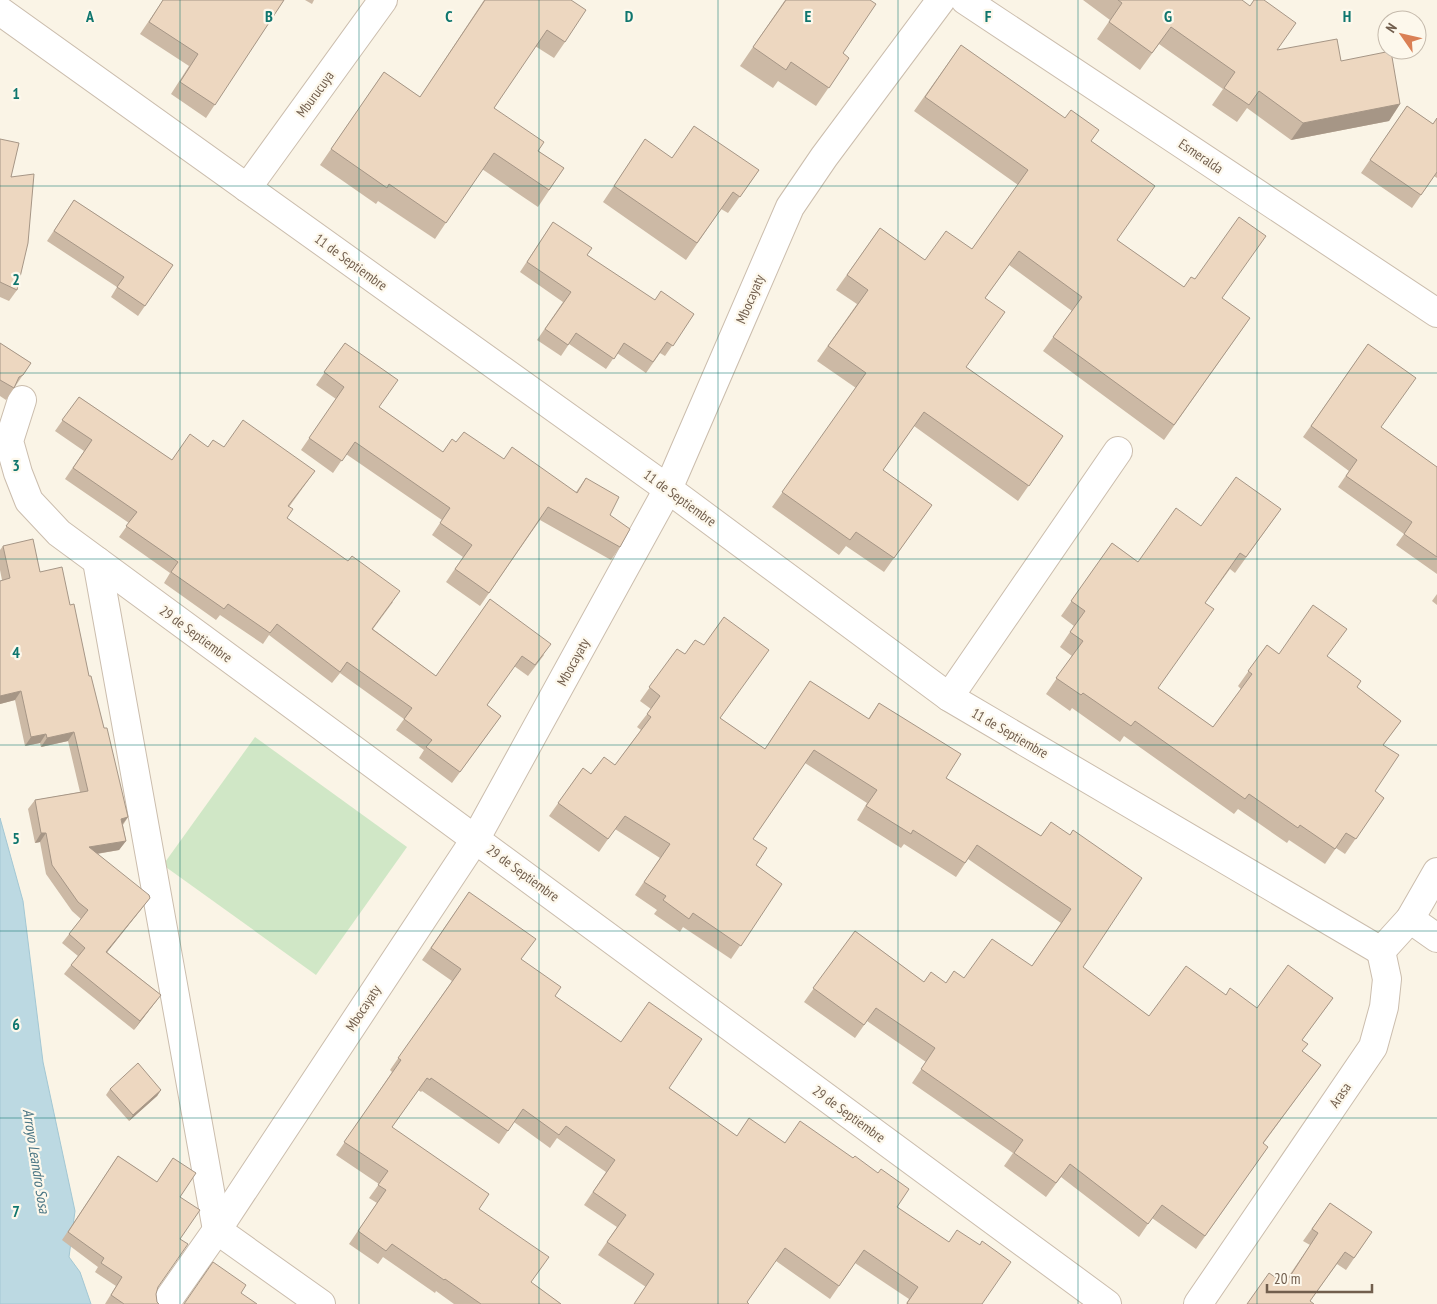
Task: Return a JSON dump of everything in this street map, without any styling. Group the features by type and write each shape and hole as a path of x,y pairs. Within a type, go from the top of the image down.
{"street":[{"name":"Mburucuya","path":"247,188 383,0"},
{"name":"Mbocayaty","path":"165,1304 217,1230 476,838 668,489 790,207 824,157 941,0"},
{"name":"Esmeralda","path":"964,0 1437,313"},
{"name":"11 de Septiembre","path":"0,11 668,489 948,697 1381,951"},
{"name":"29 de Septiembre","path":"22,400 9,441 18,473 29,501 59,533 1107,1304"},
{"path":"948,697 1118,451"},
{"path":"97,561 217,1230 321,1304"},
{"path":"1381,951 1410,919 1437,872"},
{"path":"1410,919 1437,938"},
{"name":"Arasa","path":"1198,1304 1374,1047 1384,1007 1386,979 1381,951"}],"green space":[{"path":"255,737 407,847 316,975 163,865"}],"water":[{"name":"Arroyo Leandro Sosa","path":"0,818 23,901 43,1062 75,1211 69,1257 80,1272 91,1304 0,1304"}],"building":[{"path":"163,0 284,0 215,105 180,82 198,54 149,22"},
{"path":"485,0 571,0 586,10 565,42 547,30 494,108 544,142 538,151 564,168 549,190 494,153 446,223 389,184 387,188 331,149 384,72 420,97"},
{"path":"786,0 870,0 876,4 843,53 849,58 829,88 791,62 786,70 753,47"},
{"path":"1118,0 1242,0 1250,6 1254,0 1264,0 1296,23 1277,50 1337,39 1341,61 1377,54 1377,60 1393,60 1400,104 1303,123 1259,91 1249,105 1224,88 1235,72 1171,27 1152,53 1109,22 1122,3"},
{"path":"961,45 1065,118 1071,110 1099,130 1091,141 1155,186 1117,240 1184,287 1191,277 1195,279 1239,217 1266,236 1222,298 1250,318 1174,425 1053,337 1082,297 1019,251 985,298 1005,312 966,367 1063,436 1029,486 924,412 883,470 932,505 894,558 856,532 850,540 782,492 866,373 828,346 868,290 847,275 880,228 925,260 946,231 972,249 1028,170 925,97"},
{"path":"1407,106 1433,124 1437,118 1437,172 1421,195 1370,160"},
{"path":"694,126 759,170 740,197 733,192 697,243 614,186 645,139 672,158"},
{"path":"0,139 19,143 11,177 34,174 28,243 17,290 0,282"},
{"path":"74,200 173,265 145,306 117,287 124,277 54,231"},
{"path":"553,222 592,248 587,255 655,300 661,291 694,314 673,346 667,342 653,362 624,343 614,359 576,333 568,345 545,329 571,292 527,262"},
{"path":"0,343 31,363 23,375 19,377 14,388 0,380"},
{"path":"345,343 398,380 379,407 443,452 452,439 456,442 464,432 504,459 512,447 577,493 586,478 619,497 610,515 630,529 620,547 548,507 489,593 455,569 472,545 440,523 450,508 355,442 342,461 309,438 344,387 324,372"},
{"path":"1368,344 1416,378 1381,427 1437,467 1437,557 1404,534 1412,522 1346,476 1357,460 1311,426"},
{"path":"79,397 172,460 190,434 208,447 213,440 224,447 243,420 315,471 288,506 293,509 287,518 348,561 352,556 400,591 372,629 436,676 490,599 551,644 535,665 522,656 487,705 501,716 460,772 426,747 432,740 404,719 412,708 347,662 340,672 277,624 270,633 228,604 224,609 171,572 178,562 126,526 137,512 73,468 92,440 62,420"},
{"path":"1236,477 1281,509 1246,557 1240,553 1205,603 1214,609 1158,688 1213,727 1252,674 1248,671 1267,645 1279,654 1313,605 1347,629 1327,656 1361,681 1357,687 1401,721 1383,745 1399,755 1375,791 1384,798 1356,839 1346,833 1335,849 1300,825 1298,828 1249,794 1245,799 1135,721 1131,726 1083,693 1081,695 1056,678 1083,641 1070,632 1085,611 1071,601 1112,543 1138,562 1176,508 1201,526"},
{"path":"33,539 40,572 62,567 70,605 74,604 89,676 91,676 104,728 107,728 128,817 121,819 126,841 89,847 149,895 150,898 106,952 161,995 140,1021 71,965 85,948 69,934 88,910 78,902 52,865 46,833 41,833 35,800 88,791 74,732 47,738 46,734 31,737 21,691 0,696 0,581 10,578 3,546"},
{"path":"724,617 769,650 720,718 765,749 810,681 869,719 879,703 961,754 946,778 1041,836 1051,822 1070,835 1073,830 1142,878 1083,967 1149,1016 1186,966 1226,995 1230,988 1257,1008 1288,965 1333,998 1302,1040 1308,1044 1302,1051 1321,1065 1263,1143 1268,1147 1205,1236 1162,1205 1148,1224 1070,1164 1056,1183 1014,1153 1023,1140 921,1069 935,1048 876,1008 864,1025 813,988 855,931 924,982 931,972 946,983 954,971 964,978 992,939 1032,966 1071,909 977,845 965,863 913,830 911,834 866,806 877,790 814,750 753,839 767,848 756,865 782,884 741,946 693,913 689,919 663,900 666,896 644,882 670,844 625,816 608,839 558,803 583,768 591,774 604,757 615,765 651,717 647,714 660,696 649,687 677,649 685,654 695,640 704,645"},
{"path":"469,892 536,939 521,959 561,987 555,996 621,1042 649,1002 702,1039 669,1088 737,1136 749,1118 785,1143 800,1121 853,1158 855,1156 878,1173 881,1169 909,1189 897,1207 949,1242 957,1230 980,1245 982,1241 1011,1262 982,1304 908,1304 918,1287 864,1250 839,1286 785,1248 747,1302 749,1304 634,1304 654,1274 607,1242 626,1215 593,1192 615,1160 566,1126 559,1135 523,1109 508,1131 431,1078 430,1080 427,1078 392,1127 489,1194 479,1209 549,1257 531,1282 561,1304 481,1304 392,1244 386,1251 358,1231 386,1190 378,1185 388,1171 344,1142 401,1060 398,1058 461,969 431,948"},
{"path":"138,1063 161,1090 133,1115 110,1089"},
{"path":"118,1156 157,1182 173,1158 196,1173 180,1197 200,1210 180,1239 188,1244 158,1287 156,1294 159,1304 124,1304 111,1295 122,1277 101,1263 104,1258 68,1232"},
{"path":"1330,1203 1372,1232 1354,1258 1345,1252 1310,1301 1314,1304 1247,1304 1269,1273 1285,1284 1318,1233 1312,1229"},
{"path":"213,1262 246,1285 241,1293 257,1304 184,1304"}]}
